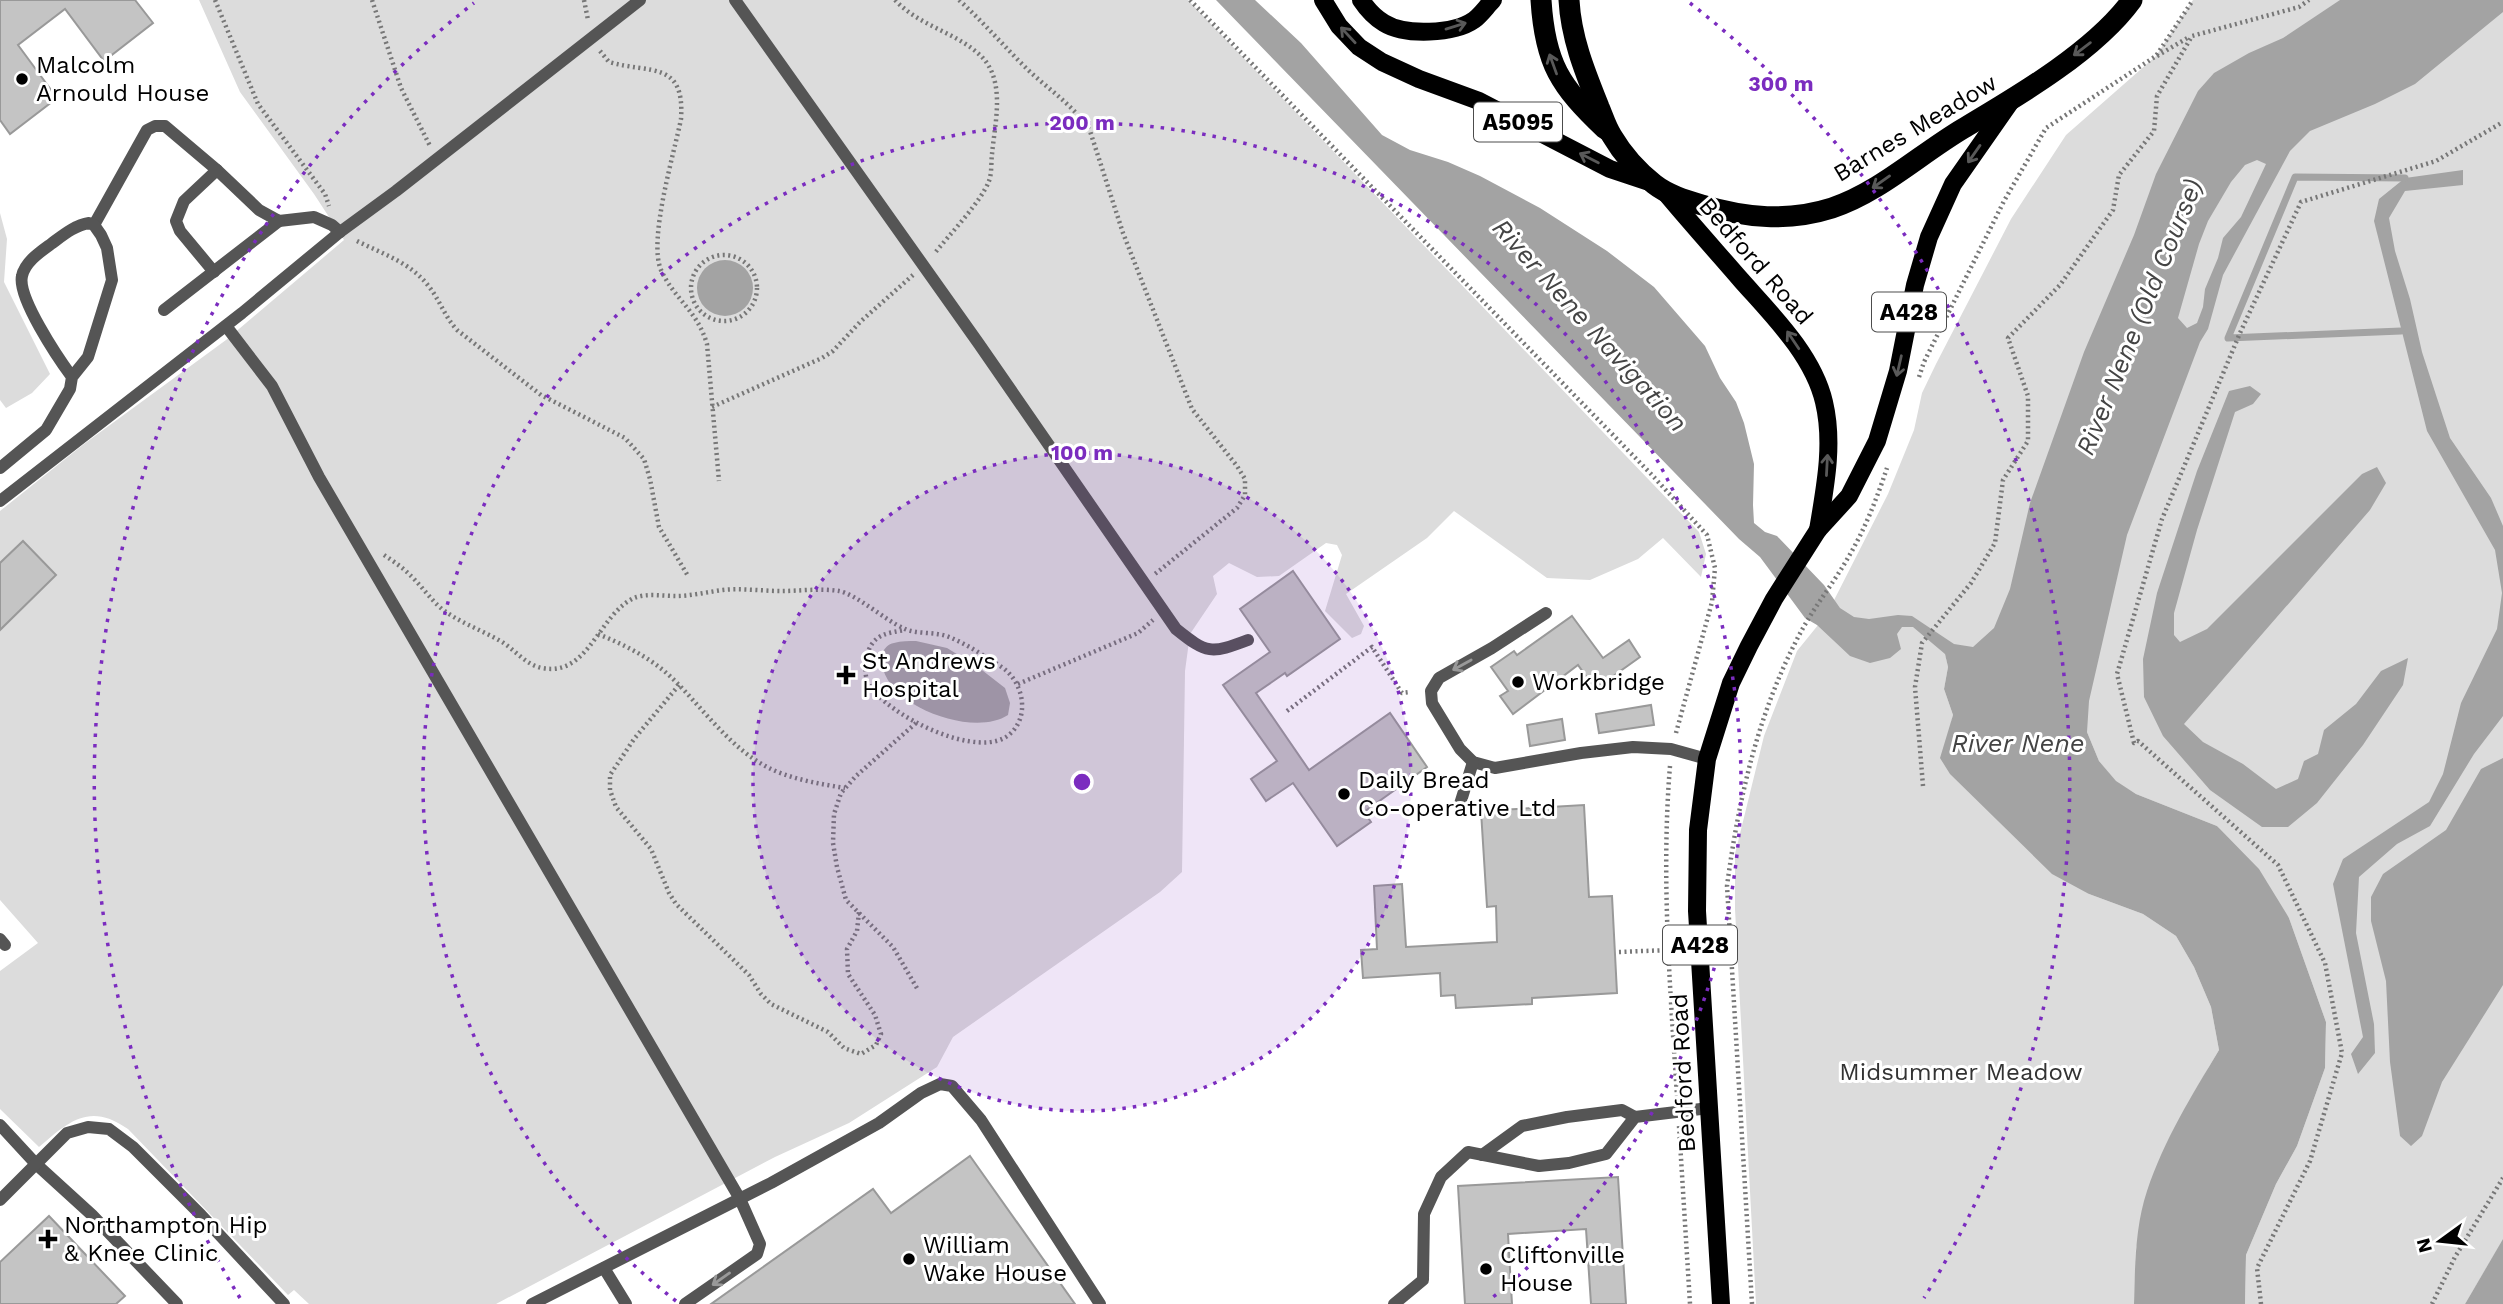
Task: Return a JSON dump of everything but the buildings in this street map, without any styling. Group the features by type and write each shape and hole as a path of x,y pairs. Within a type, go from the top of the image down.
{"highway":[{"path":"1541,0 1546,44 1557,75 1576,101 1611,135"},
{"name":"Barnes Meadow","path":"1569,0 1575,41 1611,135 1658,187 1681,199 1758,218 1793,217 1833,208 1868,192 1937,144 2013,99 2092,41 2132,1"}],"main road":[{"name":"A5095","path":"1323,0 1339,26 1359,47 1382,62 1479,101 1610,169 1658,187"},
{"path":"1361,0 1369,11 1396,28 1432,32 1474,20 1493,0"},
{"name":"Bedford Road","path":"1721,1304 1698,911 1698,830 1707,759 1731,683 1774,599 1818,530 1849,496 1877,441 1898,371 1915,285 1928,237 1953,184 2013,99"},
{"name":"Bedford Road","path":"1658,187 1791,336 1809,368 1824,401 1828,427 1828,470 1818,530"}],"lane":[{"path":"0,501 226,326 340,232 640,0"},
{"path":"735,0 1176,629 1200,648 1213,650 1225,649 1248,640"},
{"path":"94,225 146,130 155,126 165,126 259,210 279,221"},
{"path":"214,272 180,232 176,221 184,201 217,170"},
{"path":"164,310 279,221 314,217 340,232"},
{"path":"0,468 46,430 70,389 72,377 88,357 112,280 107,248 94,225 89,223 79,225 38,253 23,271 21,279 24,297 72,377"},
{"path":"226,326 272,386 355,540 740,1199 760,1244 757,1254 685,1304"},
{"path":"1546,613 1486,652 1439,678 1432,691 1432,703 1460,749 1473,762 1495,768 1633,747 1671,749 1707,759"},
{"path":"1460,804 1473,762"},
{"path":"532,1304 740,1199 879,1123 921,1093 940,1084 952,1086 981,1120 1100,1304"},
{"path":"1482,1155 1521,1126 1622,1110 1635,1117 1709,1108"},
{"path":"1394,1304 1423,1280 1424,1214 1441,1177 1468,1152 1539,1166 1570,1163 1606,1154 1635,1117"},
{"path":"0,1125 36,1164 92,1215 177,1304"},
{"path":"0,1200 67,1133 88,1127 109,1129 133,1147 172,1185 284,1304"},
{"path":"604,1268 626,1304"}],"path":[{"path":"215,0 258,104 325,194 340,232 402,262 419,275 457,330 541,395 625,438 644,459 659,527 688,576"},
{"path":"372,0 401,88 436,160"},
{"path":"712,407 833,351 860,322 923,267 989,180 997,92 993,74 982,57 969,46 926,25 895,0"},
{"path":"959,0 1025,67 1073,108 1090,131 1123,233 1192,410 1245,479 1245,495 1237,508 1144,583"},
{"path":"1190,0 1652,475 1707,536 1715,568 1712,602 1671,749 1666,828 1665,910 1690,1304"},
{"path":"2156,56 2193,0"},
{"path":"1915,388 1924,362 2004,201 2046,128 2156,56 2192,36 2299,7 2309,0"},
{"path":"1923,786 1915,687 1922,643 1972,583 1995,543 2003,480 2028,441 2028,396 2008,338 2060,285 2113,210 2119,175 2154,131 2157,96 2192,36"},
{"path":"593,37 601,54 609,62 658,70 674,82 680,91 681,119 658,234 658,258 670,284 694,308 712,318 723,320 745,314 757,295 758,284 754,272 738,258 717,255 700,266 691,284 694,308 707,344 719,481"},
{"path":"2261,1304 2257,1268 2310,1161 2342,1053 2325,963 2278,864 2138,741 2134,743 2117,674 2162,519 2240,334 2301,202 2436,161 2503,122"},
{"path":"1752,1304 1727,886 1735,828 1754,745 1768,702 1803,627 1850,554 1888,465"},
{"path":"355,540 376,549 408,572 441,609 503,643 529,663 542,668 572,663 589,648 605,622 634,598 653,595 678,596 726,590 841,591 905,630"},
{"path":"1018,684 1138,633 1164,612"},
{"path":"905,630 926,631 949,637 1006,669 1018,684 1022,704 1021,722 1010,736 991,743 963,741 916,723 882,698 868,682 865,662 871,643 882,634 905,630"},
{"path":"598,634 622,644 652,662 679,685 735,744 766,767 799,778 845,788"},
{"path":"1287,710 1372,647 1402,693 1410,692"},
{"path":"679,685 610,775 610,790 616,807 651,849 676,904 749,975 761,994 772,1004 828,1032 844,1048 861,1054 876,1045 881,1034 875,1015 848,974 847,949 857,931 859,912"},
{"path":"916,723 841,793 834,814 833,843 836,867 846,900 893,947 918,990"},
{"path":"1619,952 1669,950"},
{"path":"2432,1304 2455,1257 2503,1178"}],"green space":[{"name":"St Andrews Hospital","path":"199,0 1188,0 1699,532 1706,554 1701,577 1663,538 1638,559 1590,580 1547,578 1454,511 1427,538 1346,594 1364,626 1361,634 1352,638 1325,611 1342,555 1337,545 1326,543 1279,576 1257,577 1229,563 1213,576 1217,594 1190,634 1185,671 1182,872 1160,892 953,1037 937,1067 849,1123 775,1157 496,1304 309,1304 294,1290 288,1295 128,1129 102,1117 80,1118 60,1129 39,1147 0,1109 0,971 38,943 0,900 0,511 84,444 226,340 344,240 240,92"},
{"name":"Midsummer Meadow","path":"2193,0 2503,0 2503,1240 2465,1304 2245,1304 2246,1255 2276,1184 2297,1146 2325,1068 2326,1022 2289,918 2217,826 2136,794 2116,782 2099,761 2087,732 1943,644 1948,667 1944,689 1953,715 1949,732 2089,894 2143,914 2176,936 2194,967 2211,1007 2219,1050 2193,1094 2136,1248 2134,1304 1756,1304 1735,909 1735,854 1764,736 1797,651 1827,614 1888,494 1914,430 1922,393 2011,219 2066,135 2156,56"},
{"path":"0,213 7,239 4,282 50,374 32,393 6,408 0,400"}],"water":[{"name":"River Nene","path":"1216,0 1255,0 1301,43 1382,135 1410,150 1480,176 1540,208 1607,251 1654,287 1705,346 1720,378 1736,402 1754,464 1754,523 1765,532 1777,536 1824,585 1840,608 1854,617 1869,619 1912,616 1954,644 1973,647 1994,628 2010,589 2030,503 2084,352 2134,235 2156,174 2198,91 2214,73 2283,38 2340,0 2503,0 2503,12 2415,84 2310,131 2290,151 2223,275 2208,329 2200,342 2127,535 2089,701 2087,732 2099,761 2116,781 2136,794 2217,826 2259,869 2289,918 2326,1022 2325,1068 2297,1146 2276,1184 2246,1255 2245,1304 2134,1304 2138,1233 2147,1191 2170,1136 2219,1050 2211,1007 2194,967 2176,936 2143,914 2089,894 2052,874 1950,774 1940,758 1953,715 1944,689 1948,667 1945,654 1913,627 1902,627 1897,634 1901,649 1890,658 1870,663 1850,656 1817,625 1805,618 1760,557 1739,539","holes":["2257,160 2266,164 2241,217 2223,238 2205,289 2203,307 2197,323 2187,328 2178,318 2208,221 2231,182 2245,165"]},
{"path":"2463,170 2463,185 2405,191 2389,218 2422,352 2450,438 2491,498 2503,526 2503,716 2474,754 2430,826 2397,844 2359,877 2356,933 2374,1024 2375,1053 2358,1074 2351,1054 2363,1037 2333,884 2343,859 2429,802 2443,774 2461,703 2497,629 2502,593 2495,550 2427,431 2374,221 2379,199 2405,178"},
{"path":"719,260 731,260 741,264 749,272 753,288 749,304 741,312 731,316 719,316 709,312 701,304 697,294 697,282 701,272 709,264"},
{"path":"2250,386 2261,394 2253,404 2235,412 2174,613 2174,635 2180,642 2207,629 2362,474 2377,467 2386,483 2370,510 2184,724 2203,742 2243,764 2276,789 2298,779 2304,761 2318,754 2324,730 2356,704 2381,671 2408,658 2403,685 2363,745 2317,803 2288,827 2262,827 2210,790 2163,736 2144,697 2143,659 2157,593 2197,471 2229,391"},
{"path":"916,641 947,648 1005,688 1010,703 1008,715 994,721 957,721 919,707 903,696 890,683 883,669 881,655 888,645"},
{"path":"2503,758 2503,985 2442,1082 2422,1136 2411,1146 2400,1136 2390,1062 2386,981 2371,921 2371,897 2383,874 2446,830 2481,769"},
{"path":"2503,1239 2503,1304 2465,1304"}],"waterway":[{"path":"2401,331 2228,338 2295,177 2405,178"}],"place":[{"name":"Malcolm Arnould House","path":"22,79"},
{"name":"St Andrews Hospital","path":"846,675"},
{"name":"Workbridge","path":"1518,682"},
{"name":"Daily Bread Co-operative Ltd","path":"1344,794"},
{"name":"Northampton Hip & Knee Clinic","path":"48,1239"},
{"name":"William Wake House","path":"909,1259"},
{"name":"Cliftonville House","path":"1486,1269"}],"water label":[{"name":"River Nene (Old Course)","path":"2139,317"},
{"name":"River Nene Navigation","path":"1590,325"}]}
